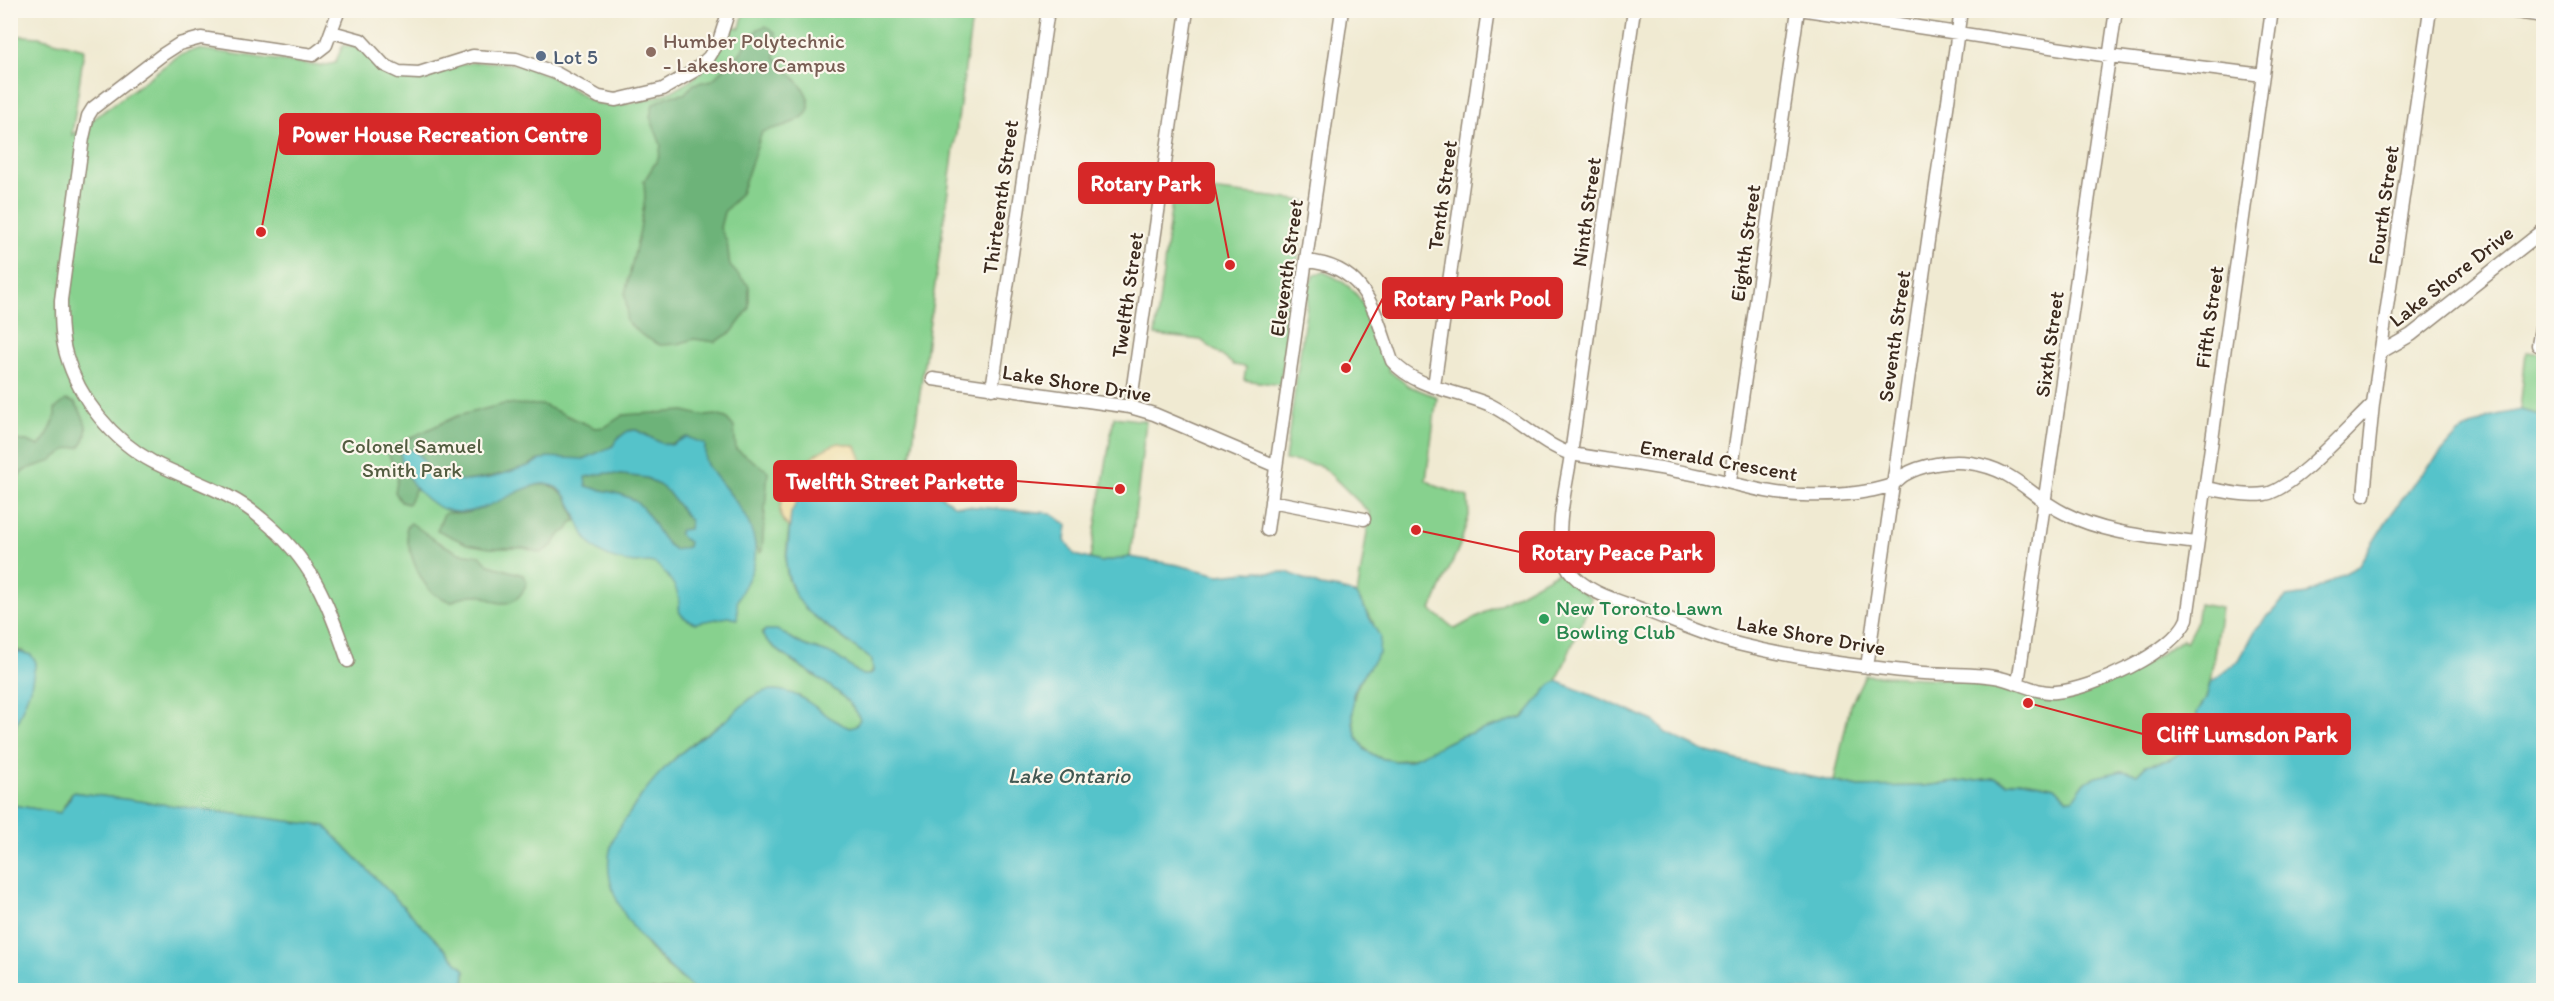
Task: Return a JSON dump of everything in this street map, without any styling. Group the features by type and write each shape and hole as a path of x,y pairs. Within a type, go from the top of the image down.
{"street":[{"path":"339,10 326,45 313,55 201,38 179,44 93,108 88,116 83,138 61,300 61,320 66,355 77,382 105,424 123,441 153,462 220,491 264,520 312,573 333,617 348,661"},
{"path":"332,32 361,40 384,65 399,72 419,73 473,56 516,58 556,72 599,97 616,100 663,89 694,71 709,57 719,40 729,10"},
{"name":"Thirteenth Street","path":"992,389 1048,10"},
{"name":"Twelfth Street","path":"1130,407 1187,10"},
{"name":"Eleventh Street","path":"1267,530 1342,10"},
{"name":"Tenth Street","path":"1434,386 1488,10"},
{"name":"Ninth Street","path":"1571,454 1634,10"},
{"name":"Eighth Street","path":"1730,482 1798,10"},
{"path":"1806,10 2109,56 2263,75"},
{"name":"Seventh Street","path":"1867,667 1891,485 1961,10"},
{"name":"Sixth Street","path":"2018,683 2115,10"},
{"name":"Fifth Street","path":"2183,628 2187,619 2272,10"},
{"name":"Fourth Street","path":"2364,495 2373,404 2430,10"},
{"path":"2502,10 2544,16"},
{"name":"Lake Shore Drive","path":"2381,352 2411,335 2544,230"},
{"path":"1306,261 1329,266 1358,285 1375,310 1392,361 1404,372 1434,386 1490,405 1544,442 1571,454"},
{"path":"2538,345 2544,311"},
{"name":"Lake Shore Drive","path":"933,380 1130,407 1154,414 1276,466"},
{"path":"2205,488 2257,495 2275,492 2291,481 2373,404"},
{"name":"Lake Shore Drive","path":"1571,454 1559,538 1568,568 1584,585 1606,596 1742,645 1867,667 1916,673 1993,677 2052,693 2069,691 2121,671 2167,644 2183,628"},
{"name":"Emerald Crescent","path":"1571,454 1656,466 1770,492 1803,496 1858,492 1891,485 1904,475 1920,469 1954,462 1968,463 2008,474 2064,513 2105,529 2196,543"},
{"path":"1271,501 1364,519"}],"green space":[{"name":"Colonel Samuel Smith Park","path":"744,11 973,11 909,472 863,464 791,513 786,564 789,580 796,595 805,608 818,620 872,660 874,668 869,675 862,675 834,655 803,645 786,635 762,632 772,646 841,695 860,719 856,726 850,728 833,721 799,696 774,690 752,697 732,718 700,737 677,756 639,799 631,922 652,951 695,990 464,990 465,970 325,826 72,792 60,813 13,805 10,801 11,739 19,715 23,651 11,650 11,35 39,37 84,49 72,135 178,56 198,49 321,66 335,63 343,45 358,48 361,46 385,71 395,76 417,77 471,63 505,63 530,68 546,75 596,103 613,105 641,101 672,91 696,76 716,55 731,26 740,28"},
{"path":"766,26 776,33 775,57 800,84 809,107 806,114 797,120 762,132 741,193 724,212 720,228 727,242 730,266 749,286 749,309 732,332 715,342 694,339 678,344 660,345 643,336 626,321 625,294 640,230 645,198 644,181 659,157 661,145 650,117 653,104 669,96 684,94 694,84 712,80 737,57 758,29"},
{"path":"1174,186 1306,201 1280,385 1244,380 1246,367 1234,365 1201,340 1155,335"},
{"path":"1324,272 1341,281 1361,302 1381,353 1389,367 1388,370 1409,386 1437,397 1426,480 1436,486 1468,497 1469,516 1460,545 1431,610 1455,629 1560,571 1573,586 1592,598 1557,681 1547,689 1528,713 1518,720 1462,736 1407,760 1384,759 1369,752 1358,739 1353,720 1356,690 1379,653 1373,622 1357,595 1370,513 1322,466 1285,460 1310,283 1315,274"},
{"path":"2526,352 2543,354 2543,416 2520,410"},
{"path":"66,400 75,403 82,414 86,425 84,441 80,447 64,451 44,464 28,469 20,475 15,485 11,516 11,440 27,441 39,446 53,424 55,409"},
{"path":"504,404 543,405 595,428 605,427 623,415 684,411 726,418 734,427 736,449 768,471 762,551 760,553 757,549 737,503 708,467 705,460 705,445 687,437 665,444 639,431 628,431 611,447 586,458 538,460 528,466 500,475 468,480 453,480 439,476 428,468 420,455 400,453 405,472 416,488 408,504 401,502 395,492 398,477 388,453 391,447 457,416"},
{"path":"1114,417 1146,421 1130,557 1101,562 1090,559"},
{"path":"606,473 647,478 668,492 690,521 689,529 685,531 685,538 689,542 688,547 675,550 669,545 647,513 630,498 586,486 585,477"},
{"path":"546,484 559,490 567,498 576,521 572,522 568,530 560,534 553,545 541,553 524,548 490,548 467,544 437,530 444,514 466,513 525,488"},
{"path":"411,523 438,542 459,553 481,556 489,565 523,575 527,582 522,592 516,599 507,603 475,595 451,602 435,594 422,580 411,553 406,527"},
{"path":"2199,604 2221,608 2210,683 2206,699 2197,713 2198,730 2194,741 2187,749 2169,760 2146,765 2137,774 2122,771 2085,782 2074,799 2067,799 2055,787 2020,780 2007,783 1995,778 1923,786 1886,787 1859,787 1834,781 1850,706 1865,675 1980,681 2052,698 2064,697 2136,670 2183,639 2186,642 2196,623"}],"sand":[{"path":"839,443 856,446 863,464 837,469 814,483 797,503 789,528 782,518 780,509 791,481 814,455"}],"water":[{"name":"Lake Ontario","path":"2520,410 2544,416 2543,990 695,990 663,961 632,926 612,886 609,865 613,839 641,796 682,752 752,698 766,691 785,692 805,700 840,724 850,728 856,726 860,719 841,695 785,655 762,635 765,630 777,630 803,645 834,655 862,675 869,675 873,672 872,660 806,610 795,595 786,565 791,513 800,496 830,470 848,464 863,464 909,472 954,505 1051,513 1067,525 1065,540 1075,555 1101,562 1130,557 1219,575 1258,571 1287,572 1321,586 1357,595 1380,637 1379,653 1358,683 1353,695 1353,723 1357,737 1365,750 1379,758 1408,761 1461,736 1523,718 1550,685 1557,681 1654,721 1666,733 1704,751 1760,766 1859,787 1923,786 1995,778 2007,783 2019,780 2055,787 2067,799 2073,799 2085,782 2096,777 2122,771 2137,774 2146,765 2169,760 2187,749 2194,741 2198,730 2197,712 2206,699 2210,683 2239,660 2256,629 2286,597 2307,594 2358,566 2387,520 2415,482 2458,434 2488,417"},
{"path":"636,430 661,443 671,445 687,437 705,444 705,460 708,467 742,511 754,537 754,564 738,599 737,619 728,617 695,623 685,618 680,613 679,597 675,587 660,568 652,563 618,560 597,551 587,539 569,501 556,487 546,484 535,485 473,511 450,511 427,499 417,489 406,473 400,453 403,450 415,450 432,472 443,478 467,481 490,478 531,465 547,457 584,459 613,446 616,440 628,431","holes":["606,473 647,478 668,492 690,521 689,529 680,530 679,533 689,542 688,547 675,550 663,539 647,513 636,502 618,494 586,486 585,477"]},
{"path":"11,650 31,655 36,662 31,686 11,739"},
{"path":"72,792 325,826 465,970 464,990 11,990 11,801 13,805 60,813"}],"place":[{"name":"Humber Polytechnic - Lakeshore Campus","path":"651,52"},
{"name":"Lot 5","path":"541,56"},
{"name":"Power House Recreation Centre","path":"261,232"},
{"name":"Rotary Park","path":"1230,265"},
{"name":"Rotary Park Pool","path":"1346,368"},
{"name":"Twelfth Street Parkette","path":"1120,489"},
{"name":"Rotary Peace Park","path":"1416,530"},
{"name":"New Toronto Lawn Bowling Club","path":"1544,619"},
{"name":"Cliff Lumsdon Park","path":"2028,703"}]}
